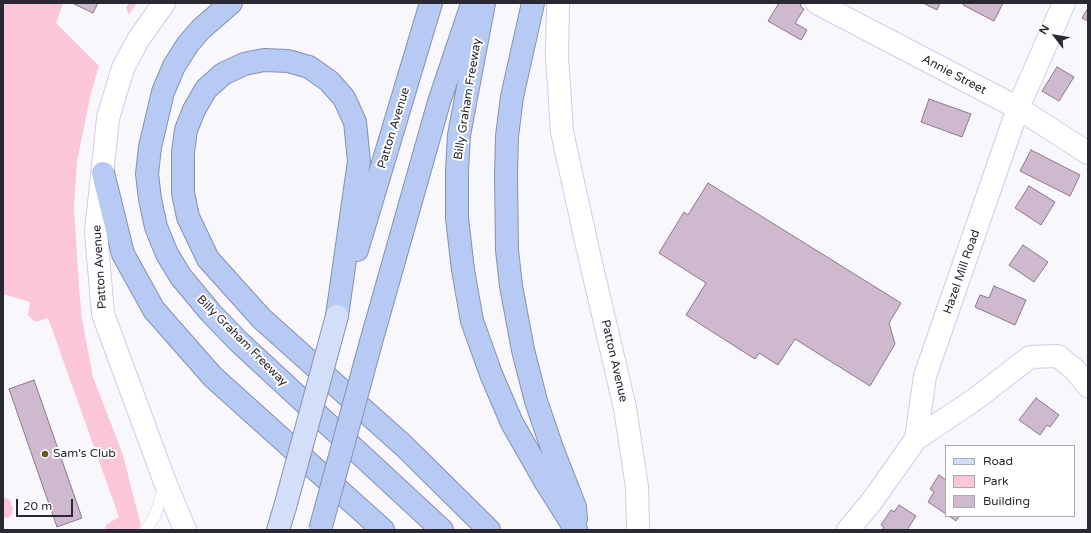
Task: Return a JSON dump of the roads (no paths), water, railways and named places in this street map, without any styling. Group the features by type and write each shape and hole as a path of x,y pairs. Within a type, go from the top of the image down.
{"highway":[{"name":"Billy Graham Freeway","path":"231,3 201,29 188,44 174,66 163,92 150,147 147,174 150,199 156,227 167,254 181,277 211,313 238,341 442,530"},
{"name":"Patton Avenue","path":"337,316 431,3"},
{"path":"320,530 371,342 439,102 473,3"},
{"name":"Billy Graham Freeway","path":"484,3 466,96 459,142 457,171 457,218 463,270 472,321 494,381 512,423 545,481 576,530"},
{"path":"533,3 515,81 507,136 507,250 511,286 523,350 536,401 552,448 576,507 576,530"},
{"path":"337,316 359,161 355,122 344,98 329,81 309,67 288,61 264,60 244,64 224,74 206,89 194,110 186,130 183,152 183,193 188,217 208,259 262,319 404,446 489,530"},
{"path":"102,173 123,254 154,310 213,377 382,530"}],"main road":[{"name":"Patton Avenue","path":"278,530 337,316"}],"street":[{"name":"Patton Avenue","path":"164,3 138,40 124,68 108,118 96,232 103,314 165,482 185,530"},
{"name":"Patton Avenue","path":"558,3 557,57 562,132 625,408 637,488 638,528"},
{"name":"Annie Street","path":"817,3 1018,108 1088,153"},
{"name":"Hazel Mill Road","path":"848,530 872,501 916,439 925,376 1018,108 1064,3"},
{"path":"916,439 974,400 1030,357 1058,356 1075,370 1088,386"}],"lane":[{"path":"146,530 154,516 165,482"}],"place":[{"name":"Sam's Club","path":"45,454"}]}
